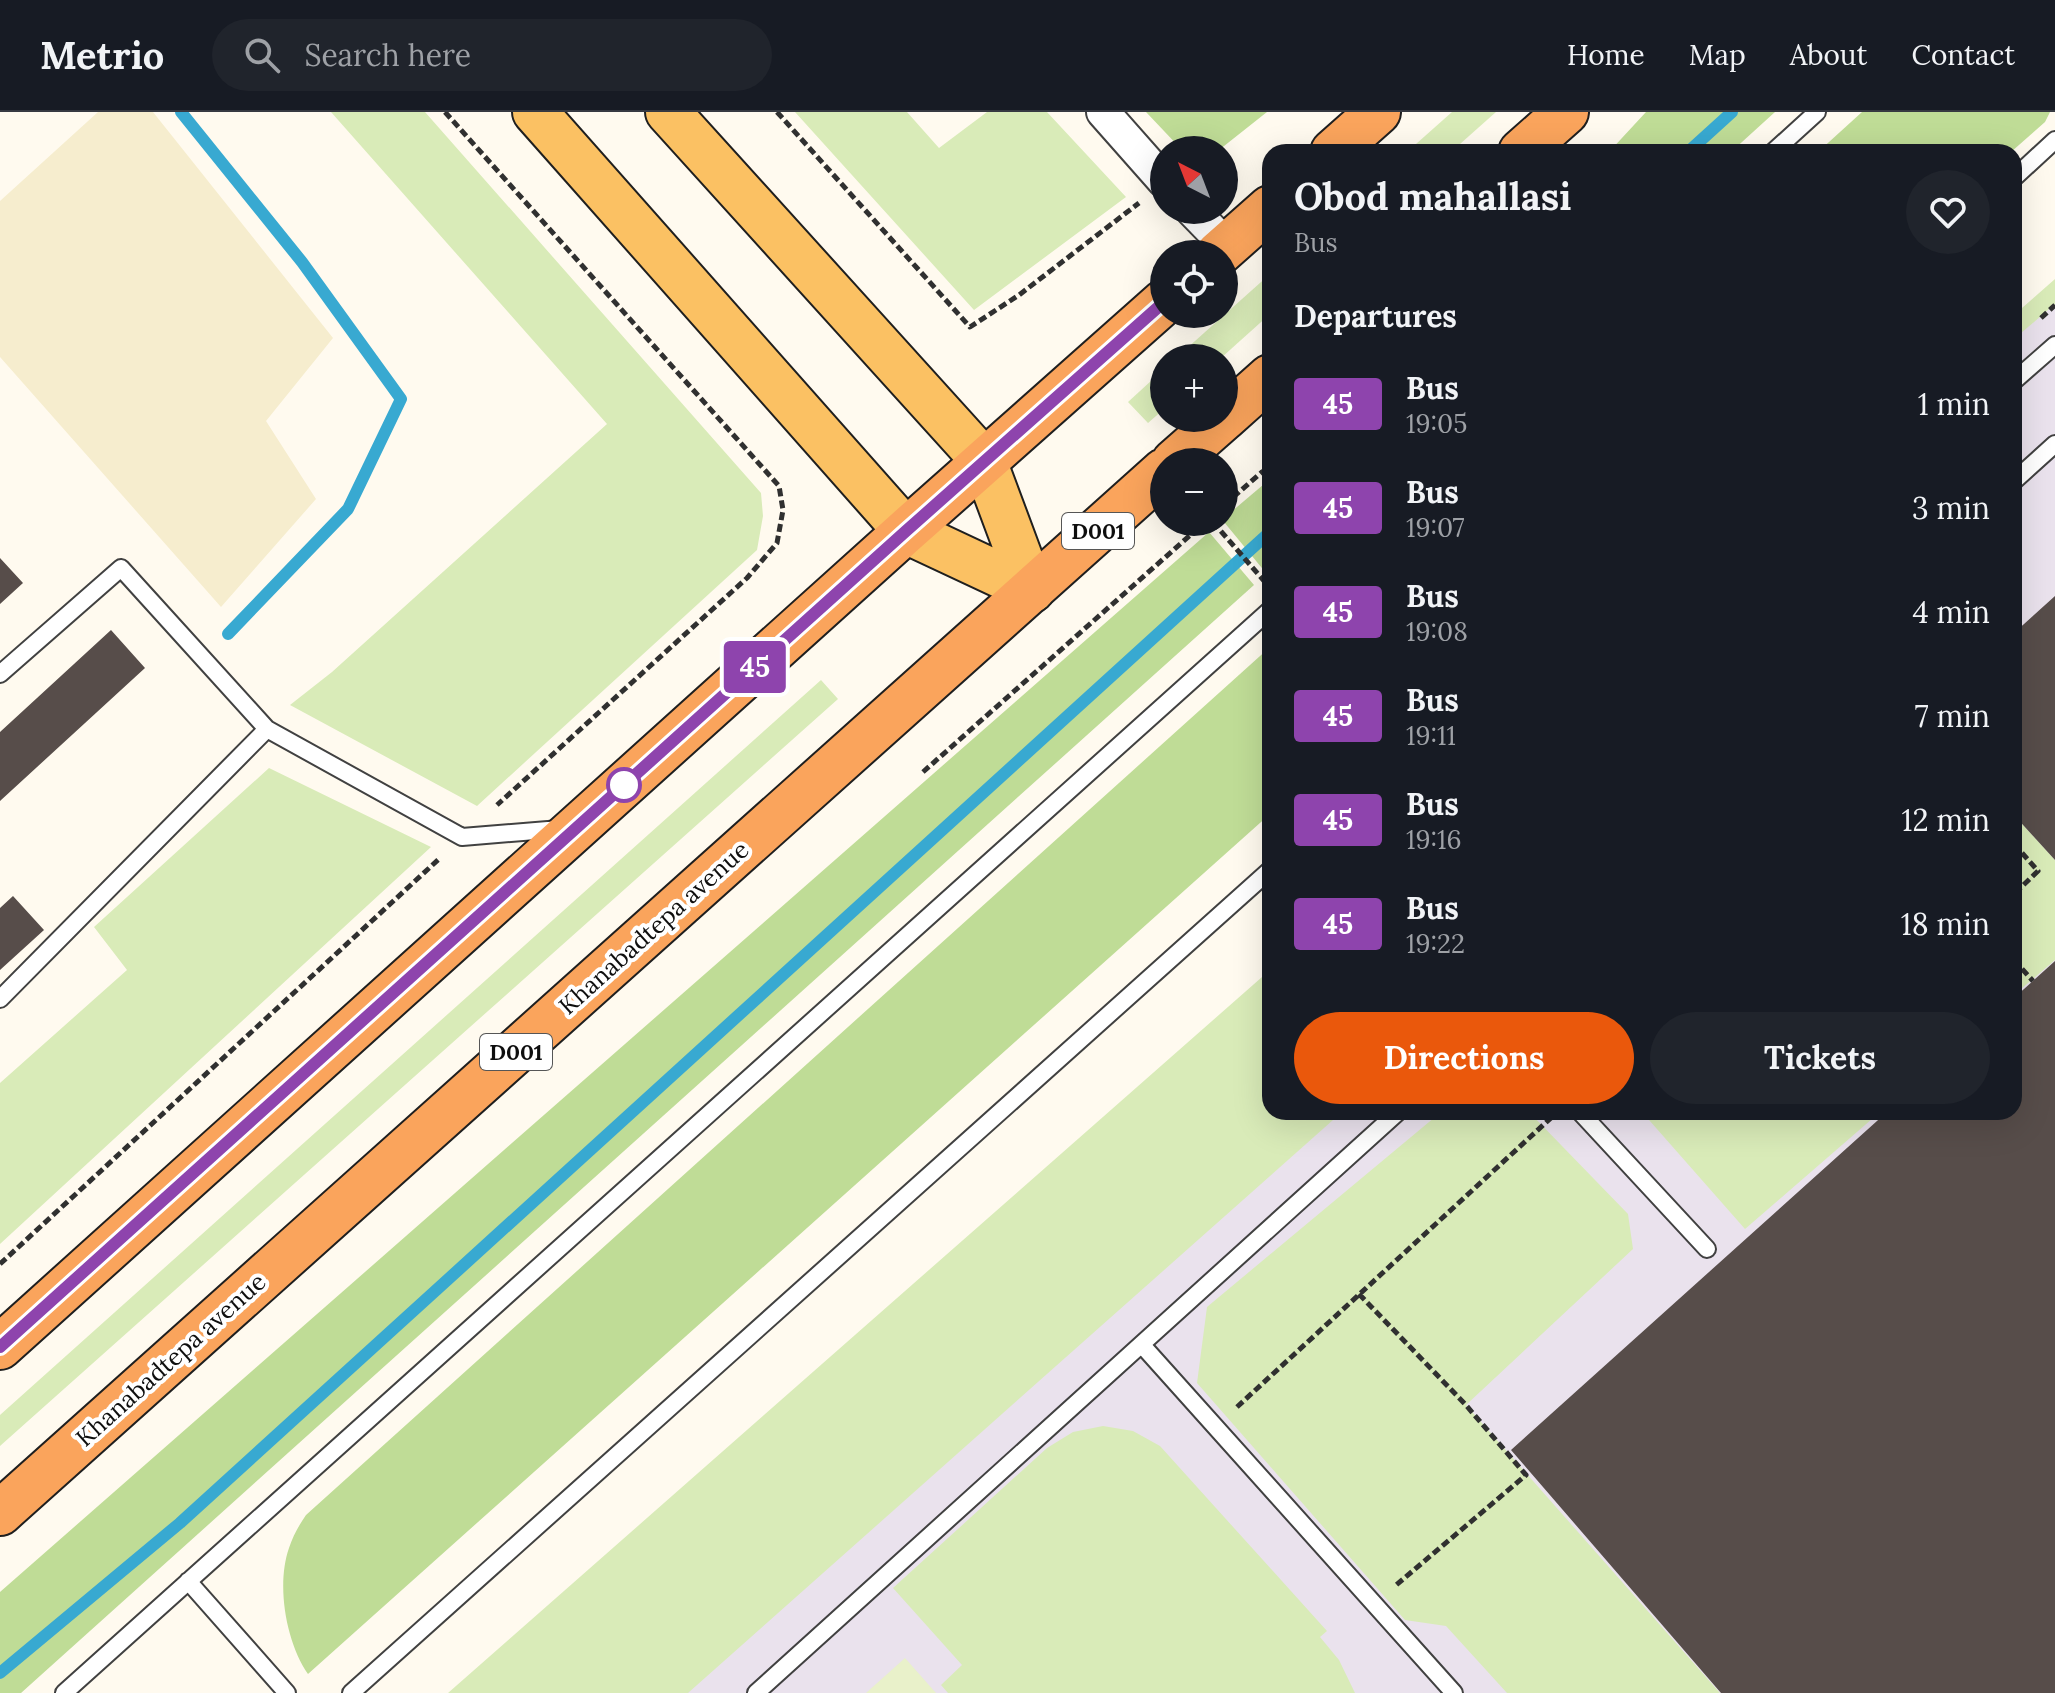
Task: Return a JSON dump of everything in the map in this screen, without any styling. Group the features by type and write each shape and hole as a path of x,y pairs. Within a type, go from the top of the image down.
{"highway":[{"path":"1342,144 1378,112"},
{"path":"1530,144 1566,112"},
{"path":"1233,240 1262,215"},
{"path":"0,1347 1150,314"},
{"path":"1238,406 1262,384"},
{"path":"1190,448 1208,432"},
{"name":"Khanabadtepa avenue","path":"0,1513 1150,484"}],"main road":[{"path":"535,112 906,531 1032,590"},
{"path":"668,112 984,461 1032,590"}],"street":[{"path":"1103,112 1150,165"}],"lane":[{"path":"1782,144 1817,112"},
{"path":"2022,171 2055,140"},
{"path":"2022,374 2055,345"},
{"path":"2022,474 2055,444"},
{"path":"0,674 121,568 267,729 462,837 578,827"},
{"path":"74,1690 188,1581 1262,617"},
{"path":"0,999 267,729"},
{"path":"351,1693 1262,877"},
{"path":"756,1693 1389,1120"},
{"path":"1587,1120 1707,1249"},
{"path":"1142,1345 1454,1693"},
{"path":"188,1581 287,1693"}],"path":[{"path":"0,1264 747,578 777,543 783,510 779,486 445,112"},
{"path":"777,112 970,327 1019,295 1140,202"},
{"path":"1238,493 1262,472"},
{"path":"923,772 1189,536"},
{"path":"1225,536 1258,573"},
{"path":"2022,853 2038,871 2022,886"},
{"path":"2022,969 2033,981"},
{"path":"1215,1427 1549,1120"},
{"path":"1359,1294 1465,1404 1526,1475 1374,1604"}],"shaded area":[{"path":"98,112 153,112 333,338 266,421 316,499 221,607 0,357 0,201"},
{"path":"2055,280 2055,1693 479,1693 1262,1118 2022,1120 2022,309"}],"green space":[{"path":"331,112 425,112 761,493 763,516 757,550 477,806 290,705 332,672 607,424"},
{"path":"795,112 907,112 939,148 987,112 1047,112 1126,197 974,310"},
{"path":"1146,112 1267,112 1237,136 1169,136"},
{"path":"1452,112 1496,112 1460,144 1416,144"},
{"path":"1646,112 1775,112 1740,144 1616,144"},
{"path":"1862,112 2050,112 2045,122 2020,144 1827,144"},
{"path":"2055,279 2055,304 2022,332 2022,308"},
{"path":"1262,281 1262,321 1237,344 1192,344 1210,328 1238,328 1238,303"},
{"path":"1150,382 1150,421 1148,423 1128,402"},
{"path":"1262,486 1262,568 1236,536 1238,536 1238,506"},
{"path":"1204,536 1212,536 1254,585 21,1693 0,1693 0,1592"},
{"path":"1262,654 1262,821 308,1674 294,1646 283,1596 289,1548 306,1515"},
{"path":"821,680 838,699 0,1446 0,1415"},
{"path":"269,768 431,847 0,1244 0,1083 127,970 94,927"},
{"path":"2022,824 2055,860 2055,960 2022,988"},
{"path":"1262,977 1262,1120 1333,1120 688,1693 448,1693"},
{"path":"1431,1120 1537,1120 1628,1214 1633,1249 1466,1405 1720,1693 1507,1693 1446,1626 1405,1620 1197,1383 1207,1307"},
{"path":"1649,1120 1871,1120 1745,1229"},
{"path":"1103,1426 1133,1431 1160,1446 1327,1631 1320,1637 1339,1660 1355,1693 948,1693 941,1685 962,1665 893,1588 1047,1448 1073,1432"},
{"path":"905,1658 936,1693 866,1693"}],"building":[{"path":"0,558 23,583 0,604"},
{"path":"2055,596 2055,860 2022,824 2022,626"},
{"path":"111,630 145,668 0,801 0,732"},
{"path":"13,896 44,930 0,970 0,908"},
{"path":"2055,961 2055,1693 1721,1693 1511,1450 1878,1120 2022,1120 2022,991"}],"waterway":[{"path":"181,112 302,262 401,399 348,509 228,634"},
{"path":"1697,144 1732,112"},
{"path":"0,1673 180,1523 1262,539"}],"bus line":[{"name":"45","path":"0,1347 1150,314"}]}
